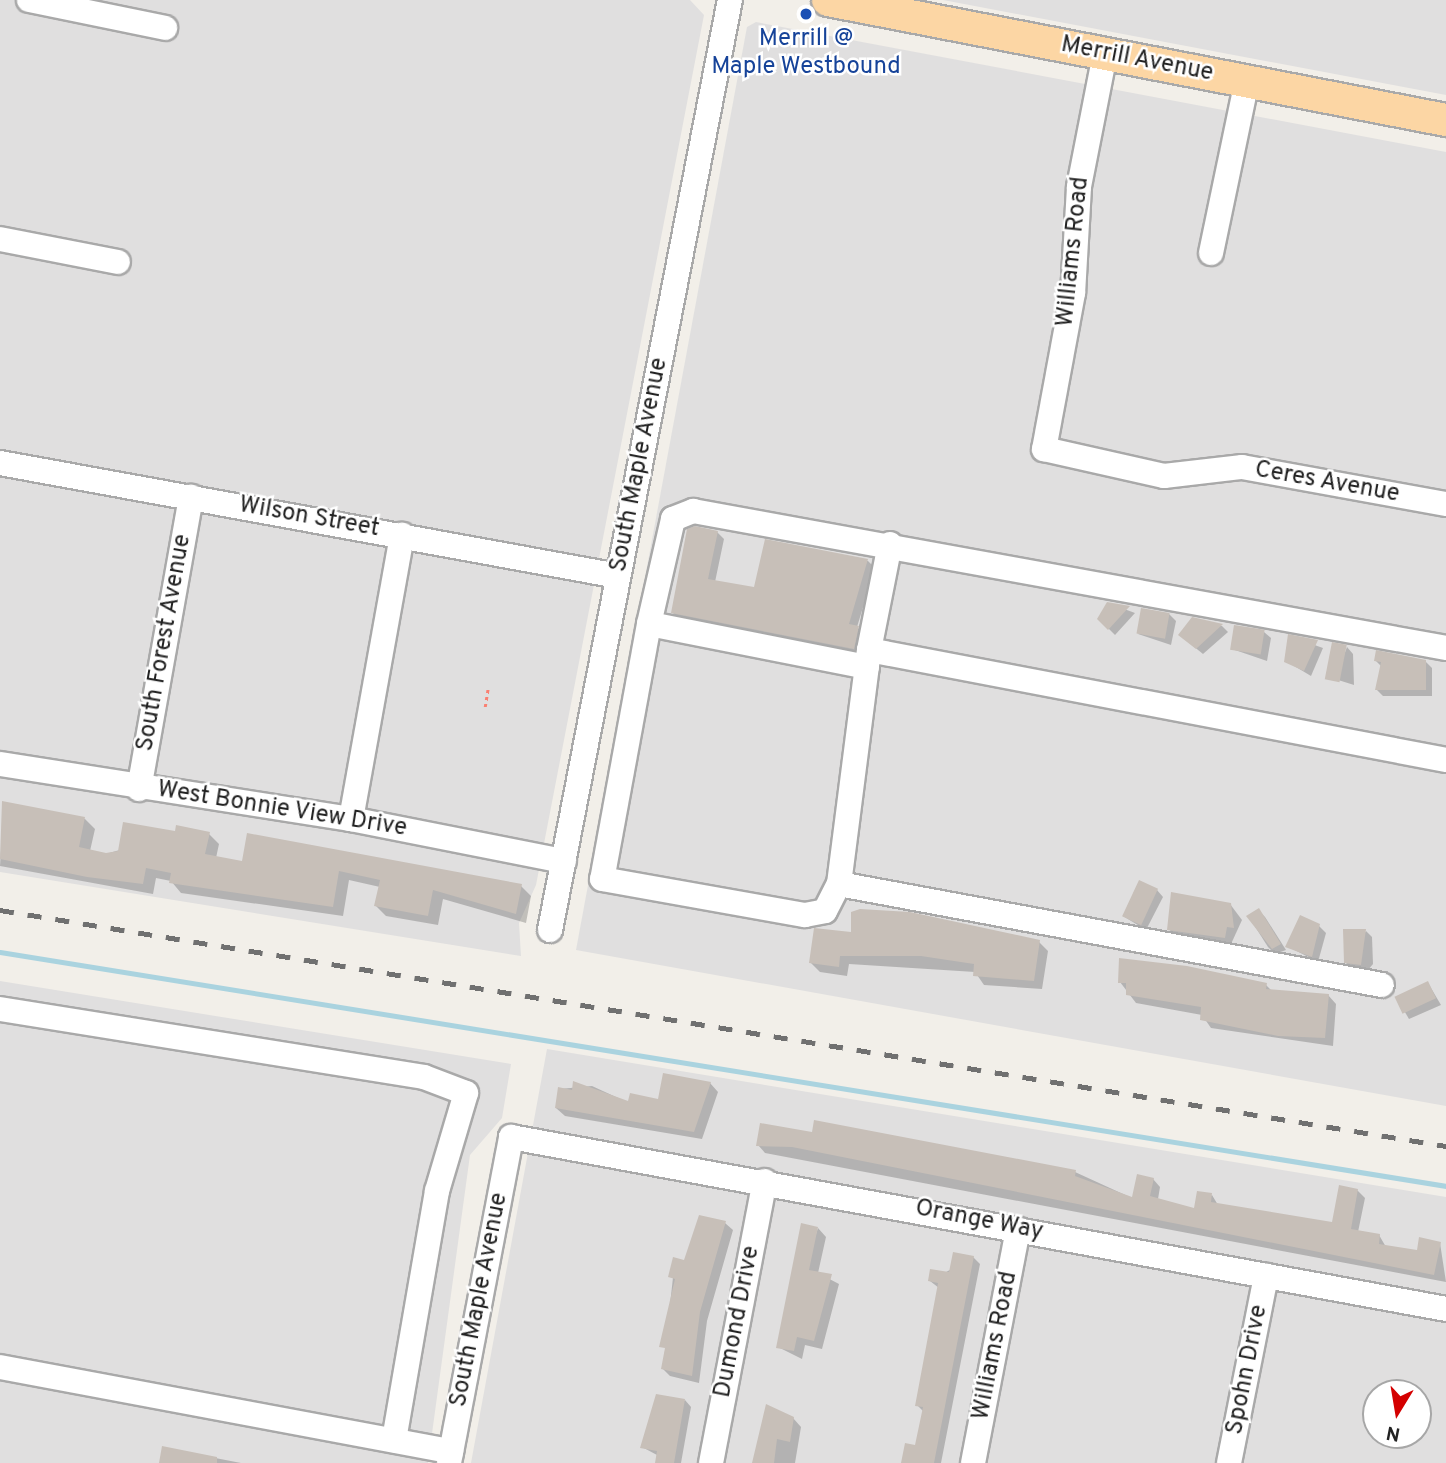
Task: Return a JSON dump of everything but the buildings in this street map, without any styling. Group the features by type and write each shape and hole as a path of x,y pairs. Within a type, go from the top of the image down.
{"main road":[{"name":"Merrill Avenue","path":"828,0 1446,120"}],"street":[{"path":"29,0 165,28"},
{"name":"South Maple Avenue","path":"550,930 730,0"},
{"name":"Williams Road","path":"1044,449 1073,293 1079,187 1105,54"},
{"path":"1211,253 1247,81"},
{"path":"0,239 118,262"},
{"name":"Ceres Avenue","path":"1044,449 1164,477 1242,467 1446,505"},
{"name":"Wilson Street","path":"0,463 402,534 618,576"},
{"name":"South Forest Avenue","path":"139,789 191,497"},
{"path":"890,544 868,658 839,884 825,911 806,915 602,879 649,624 671,524 684,511 890,544 1446,648"},
{"path":"351,819 402,534"},
{"path":"649,624 868,658 1446,760"},
{"name":"West Bonnie View Drive","path":"0,764 139,789 351,819 564,861"},
{"path":"839,884 1382,985"},
{"path":"0,1009 424,1077 466,1093 437,1191 394,1440"},
{"name":"South Maple Avenue","path":"450,1457 511,1137"},
{"name":"Orange Way","path":"511,1137 765,1181 1446,1309"},
{"name":"Dumond Drive","path":"711,1463 765,1181"},
{"name":"Williams Road","path":"973,1463 1018,1229"},
{"name":"Spohn Drive","path":"1229,1463 1266,1276"},
{"path":"0,1367 394,1440 450,1457"}],"path":[{"path":"485,707 488,687"}],"shaded area":[{"path":"0,0 690,0 704,15 536,885 519,923 521,956 0,872"},
{"path":"943,0 1446,0 1446,95"},
{"path":"756,22 1446,152 1446,1106 576,950 747,27"},
{"path":"0,981 511,1064 502,1118 470,1155 428,1463 0,1463"},
{"path":"547,1049 1446,1197 1446,1463 471,1463"}],"waterway":[{"path":"0,952 1446,1186"}],"railway":[{"path":"0,910 1446,1146"}],"place":[{"name":"Merrill @ Maple Westbound","path":"806,14"}]}
